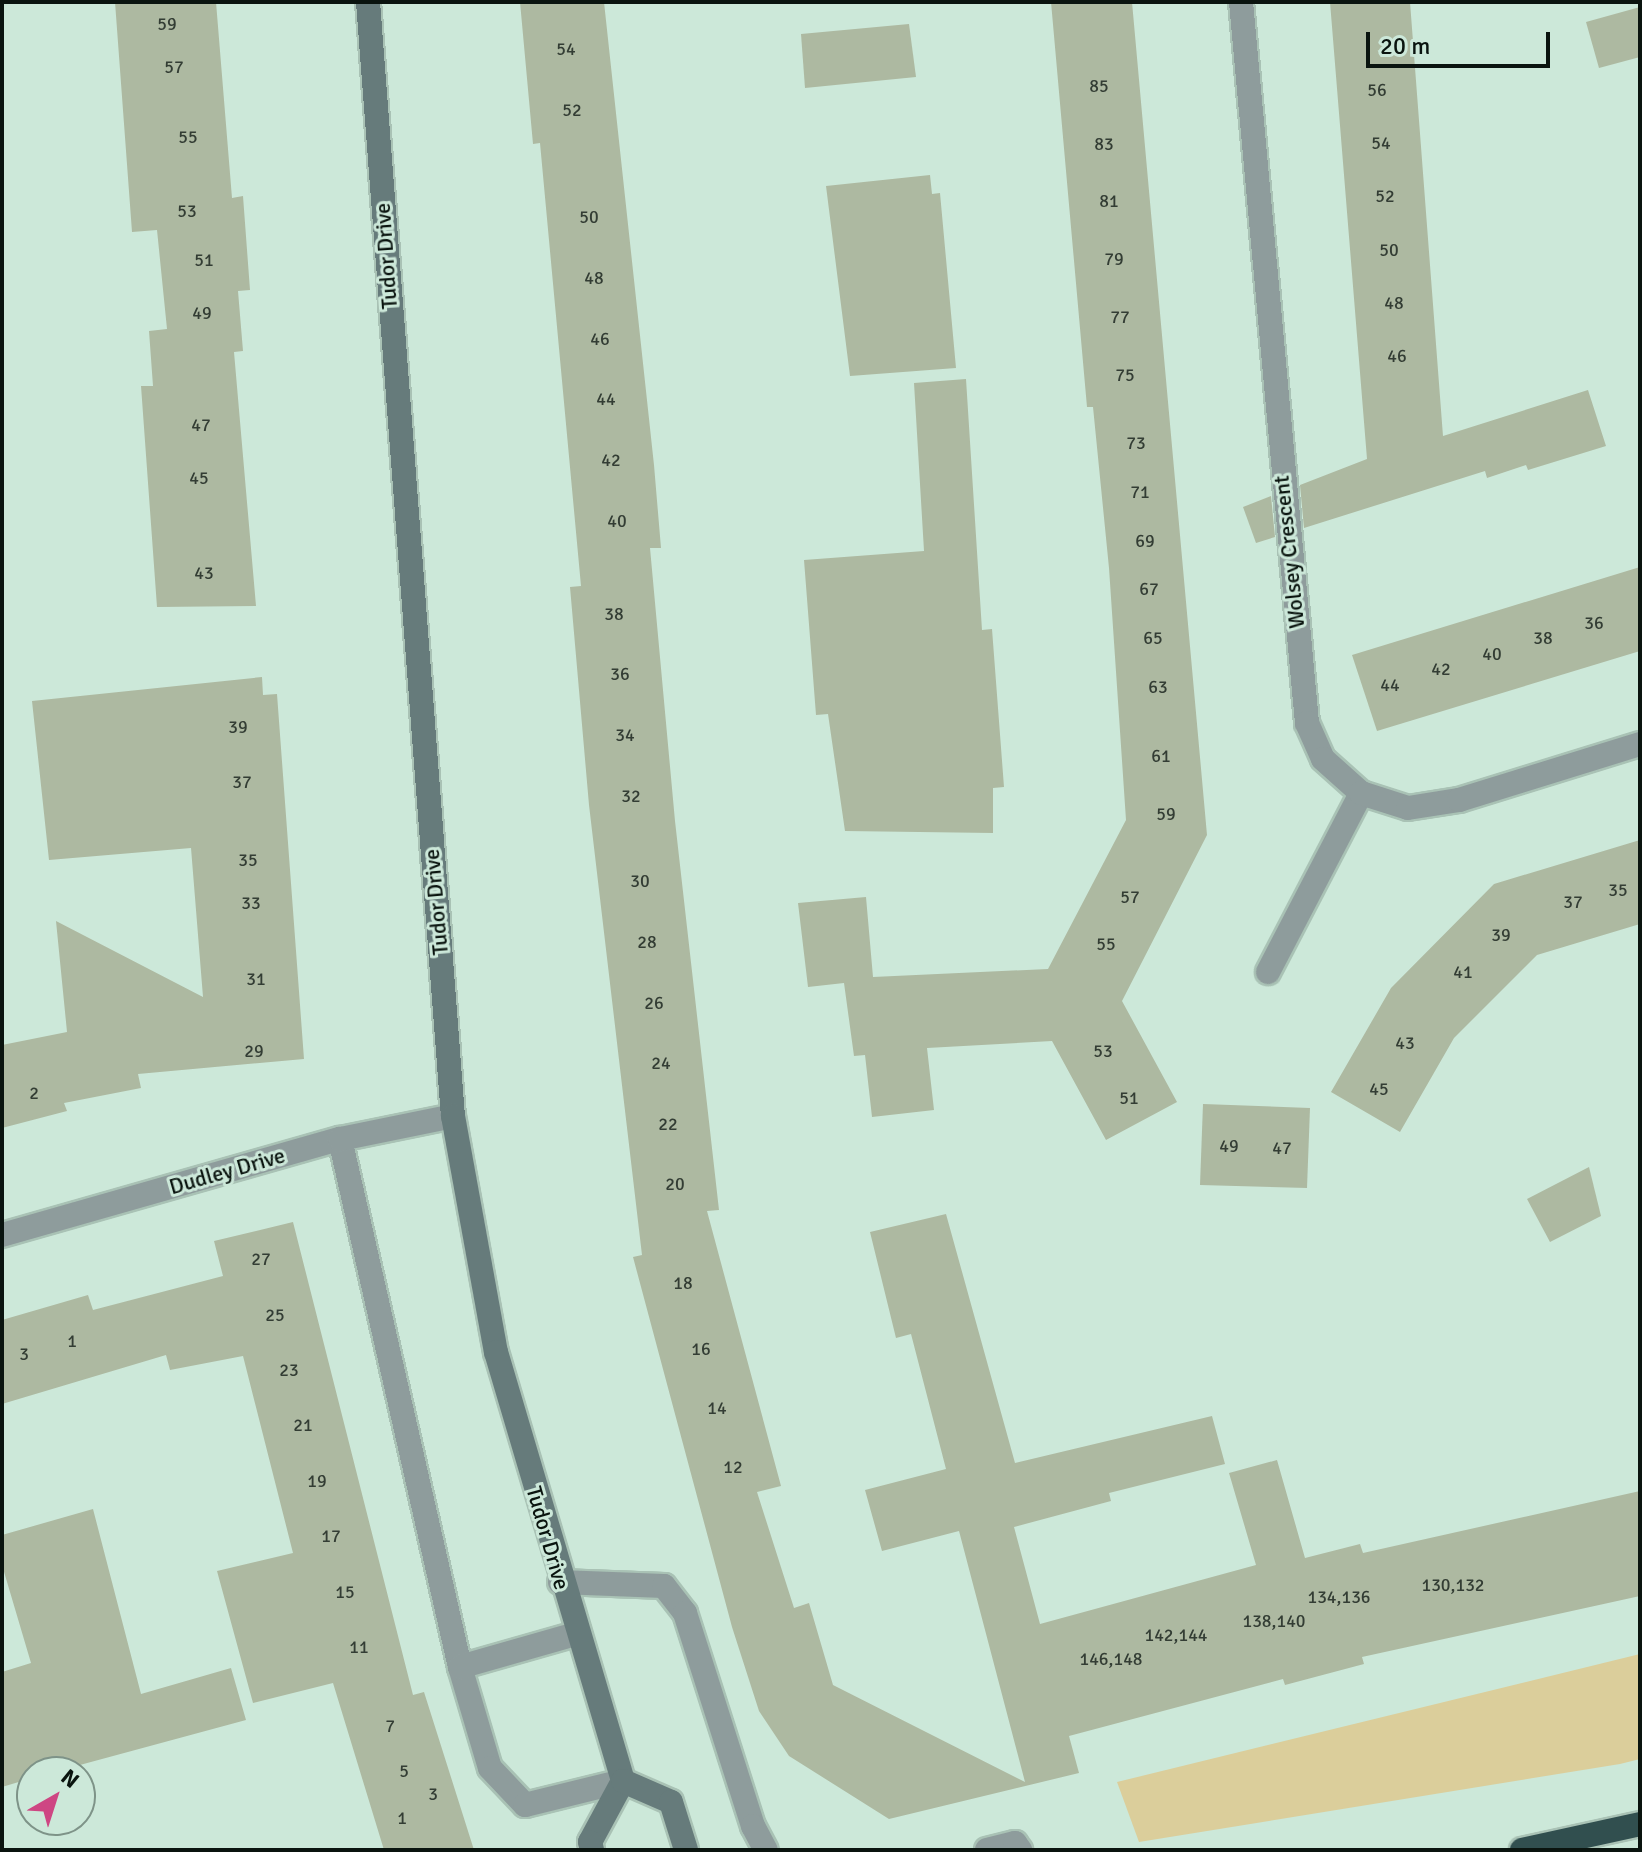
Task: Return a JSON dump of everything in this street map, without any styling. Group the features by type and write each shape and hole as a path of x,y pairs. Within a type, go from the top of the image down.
{"highway":[{"path":"1522,1850 1640,1824"}],"main road":[{"name":"Tudor Drive","path":"368,2 453,1116 496,1352 560,1582 623,1781"},
{"path":"592,1850 590,1842 623,1781 671,1802 686,1850"}],"street":[{"name":"Wolsey Crescent","path":"1241,2 1307,723 1323,759 1361,793 1408,808 1459,800 1640,744"},
{"path":"1268,972 1361,793"},
{"name":"Dudley Drive","path":"2,1235 340,1139 453,1116"},
{"path":"340,1139 460,1667 490,1768 525,1805 623,1781"},
{"path":"560,1582 664,1586 685,1613 753,1826 766,1850"},
{"path":"460,1667 576,1634"},
{"path":"987,1850 1015,1843 1020,1850"}],"shaded area":[{"path":"1640,1654 1640,1759 1620,1764 1139,1842 1117,1782"}],"building":[{"path":"115,2 216,2 232,198 243,196 250,290 238,291 243,351 234,352 256,606 157,607 141,386 153,386 149,331 167,329 157,230 132,232"},
{"path":"520,2 604,2 654,465 661,548 650,548 675,821 719,1210 707,1211 781,1486 757,1492 794,1608 809,1603 833,1685 1025,1782 959,1531 882,1551 865,1490 946,1469 911,1334 896,1338 870,1232 946,1214 1015,1463 1212,1416 1225,1464 1109,1493 1111,1501 1014,1527 1040,1624 1256,1565 1229,1473 1277,1460 1305,1558 1360,1544 1363,1553 1640,1491 1640,1596 1362,1657 1364,1664 1285,1685 1283,1679 1069,1736 1079,1773 889,1819 789,1756 759,1711 732,1627 633,1257 642,1255 589,805 570,587 581,586 540,143 533,144"},
{"path":"1051,2 1132,2 1207,835 1122,1001 1177,1102 1106,1140 1052,1041 927,1048 934,1110 872,1117 865,1055 854,1056 844,983 808,987 798,903 866,897 873,977 1048,969 1126,820 1109,568 1093,407 1087,407"},
{"path":"1330,2 1410,2 1443,436 1588,390 1606,446 1528,470 1526,465 1487,478 1485,471 1304,528 1300,485 1367,459"},
{"path":"1640,7 1640,57 1599,68 1586,22"},
{"path":"909,24 916,77 805,88 801,34"},
{"path":"930,175 932,194 940,193 956,368 850,376 826,186"},
{"path":"966,379 982,630 992,629 1004,787 993,788 993,833 845,831 828,714 816,715 804,560 924,551 914,383"},
{"path":"1271,496 1275,537 1256,543 1243,507"},
{"path":"1640,567 1640,651 1377,731 1352,655"},
{"path":"262,677 263,695 277,694 304,1059 138,1074 141,1088 64,1103 67,1111 2,1128 2,1045 67,1032 56,921 203,997 191,848 49,860 32,701"},
{"path":"1640,840 1640,924 1537,955 1454,1038 1400,1132 1331,1092 1391,988 1494,884"},
{"path":"1203,1104 1310,1108 1307,1188 1200,1185"},
{"path":"1589,1167 1601,1216 1550,1242 1527,1199"},
{"path":"293,1222 413,1695 424,1692 474,1850 384,1850 333,1683 253,1703 217,1571 293,1553 243,1356 170,1370 166,1355 2,1404 2,1320 88,1295 93,1310 223,1276 214,1241"},
{"path":"93,1509 141,1694 231,1668 246,1720 96,1761 96,1756 16,1756 16,1783 2,1787 2,1672 31,1663 2,1565 2,1535"}]}
